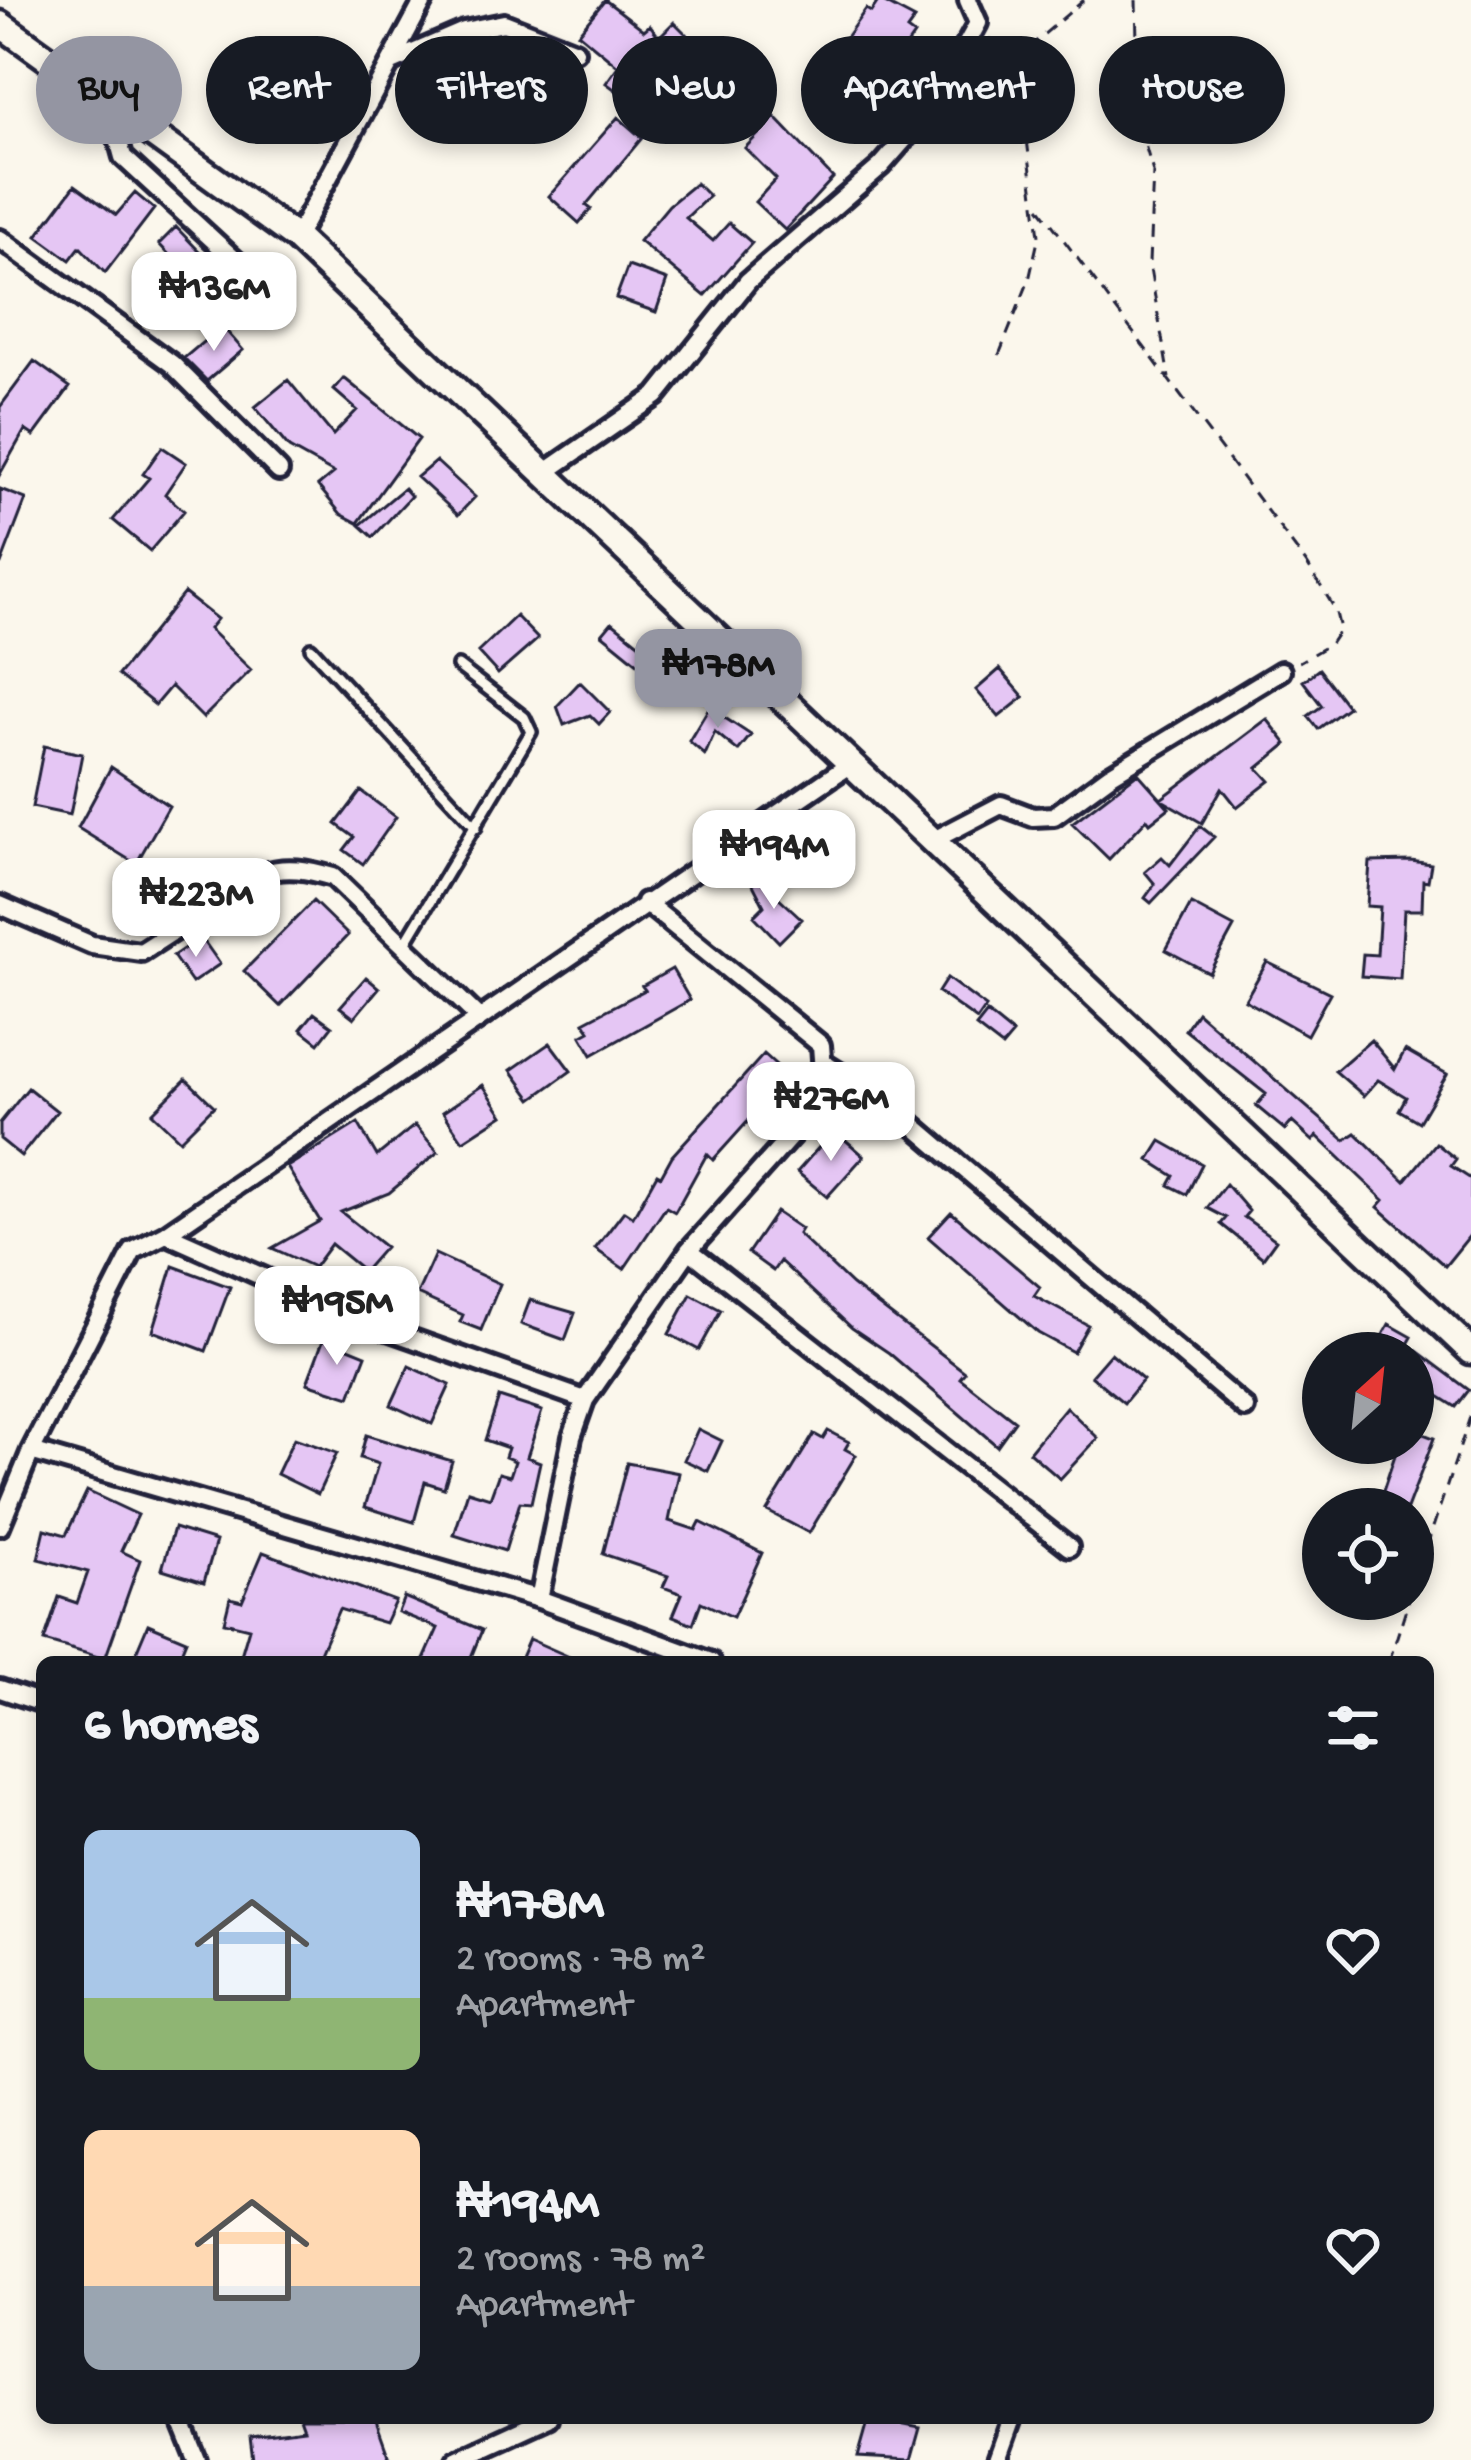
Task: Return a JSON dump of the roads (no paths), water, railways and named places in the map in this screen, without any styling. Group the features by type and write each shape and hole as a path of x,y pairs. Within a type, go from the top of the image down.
{"main road":[{"path":"0,24 36,50"},
{"path":"166,144 296,238 1471,1351"}],"street":[{"path":"296,238 424,0"},
{"path":"543,474 656,396 748,280 881,166 931,110 977,23 968,0"},
{"path":"452,36 504,22 538,36"},
{"path":"391,62 395,60"},
{"path":"119,144 123,158 248,272"},
{"path":"0,238 172,364 279,471"},
{"path":"930,842 1000,805 1033,817 1054,816 1098,783 1281,671"},
{"path":"0,1526 31,1451 133,1250 166,1234 849,765"},
{"path":"0,905 92,945 141,952 262,874 278,868 312,871 333,877 478,1017"},
{"path":"539,1599 572,1437 585,1400 689,1250 807,1118 824,1086 821,1045 645,902"},
{"path":"823,1062 886,1102 1245,1408"},
{"path":"166,1234 362,1321 585,1400"},
{"path":"689,1250 1070,1547"},
{"path":"31,1451 539,1599 695,1656"},
{"path":"0,1689 36,1700"},
{"path":"182,2424 197,2460"},
{"path":"456,2460 535,2424"},
{"path":"997,2460 1010,2424"}],"lane":[{"path":"311,648 476,827"},
{"path":"404,945 531,732 524,717 458,666"}]}
